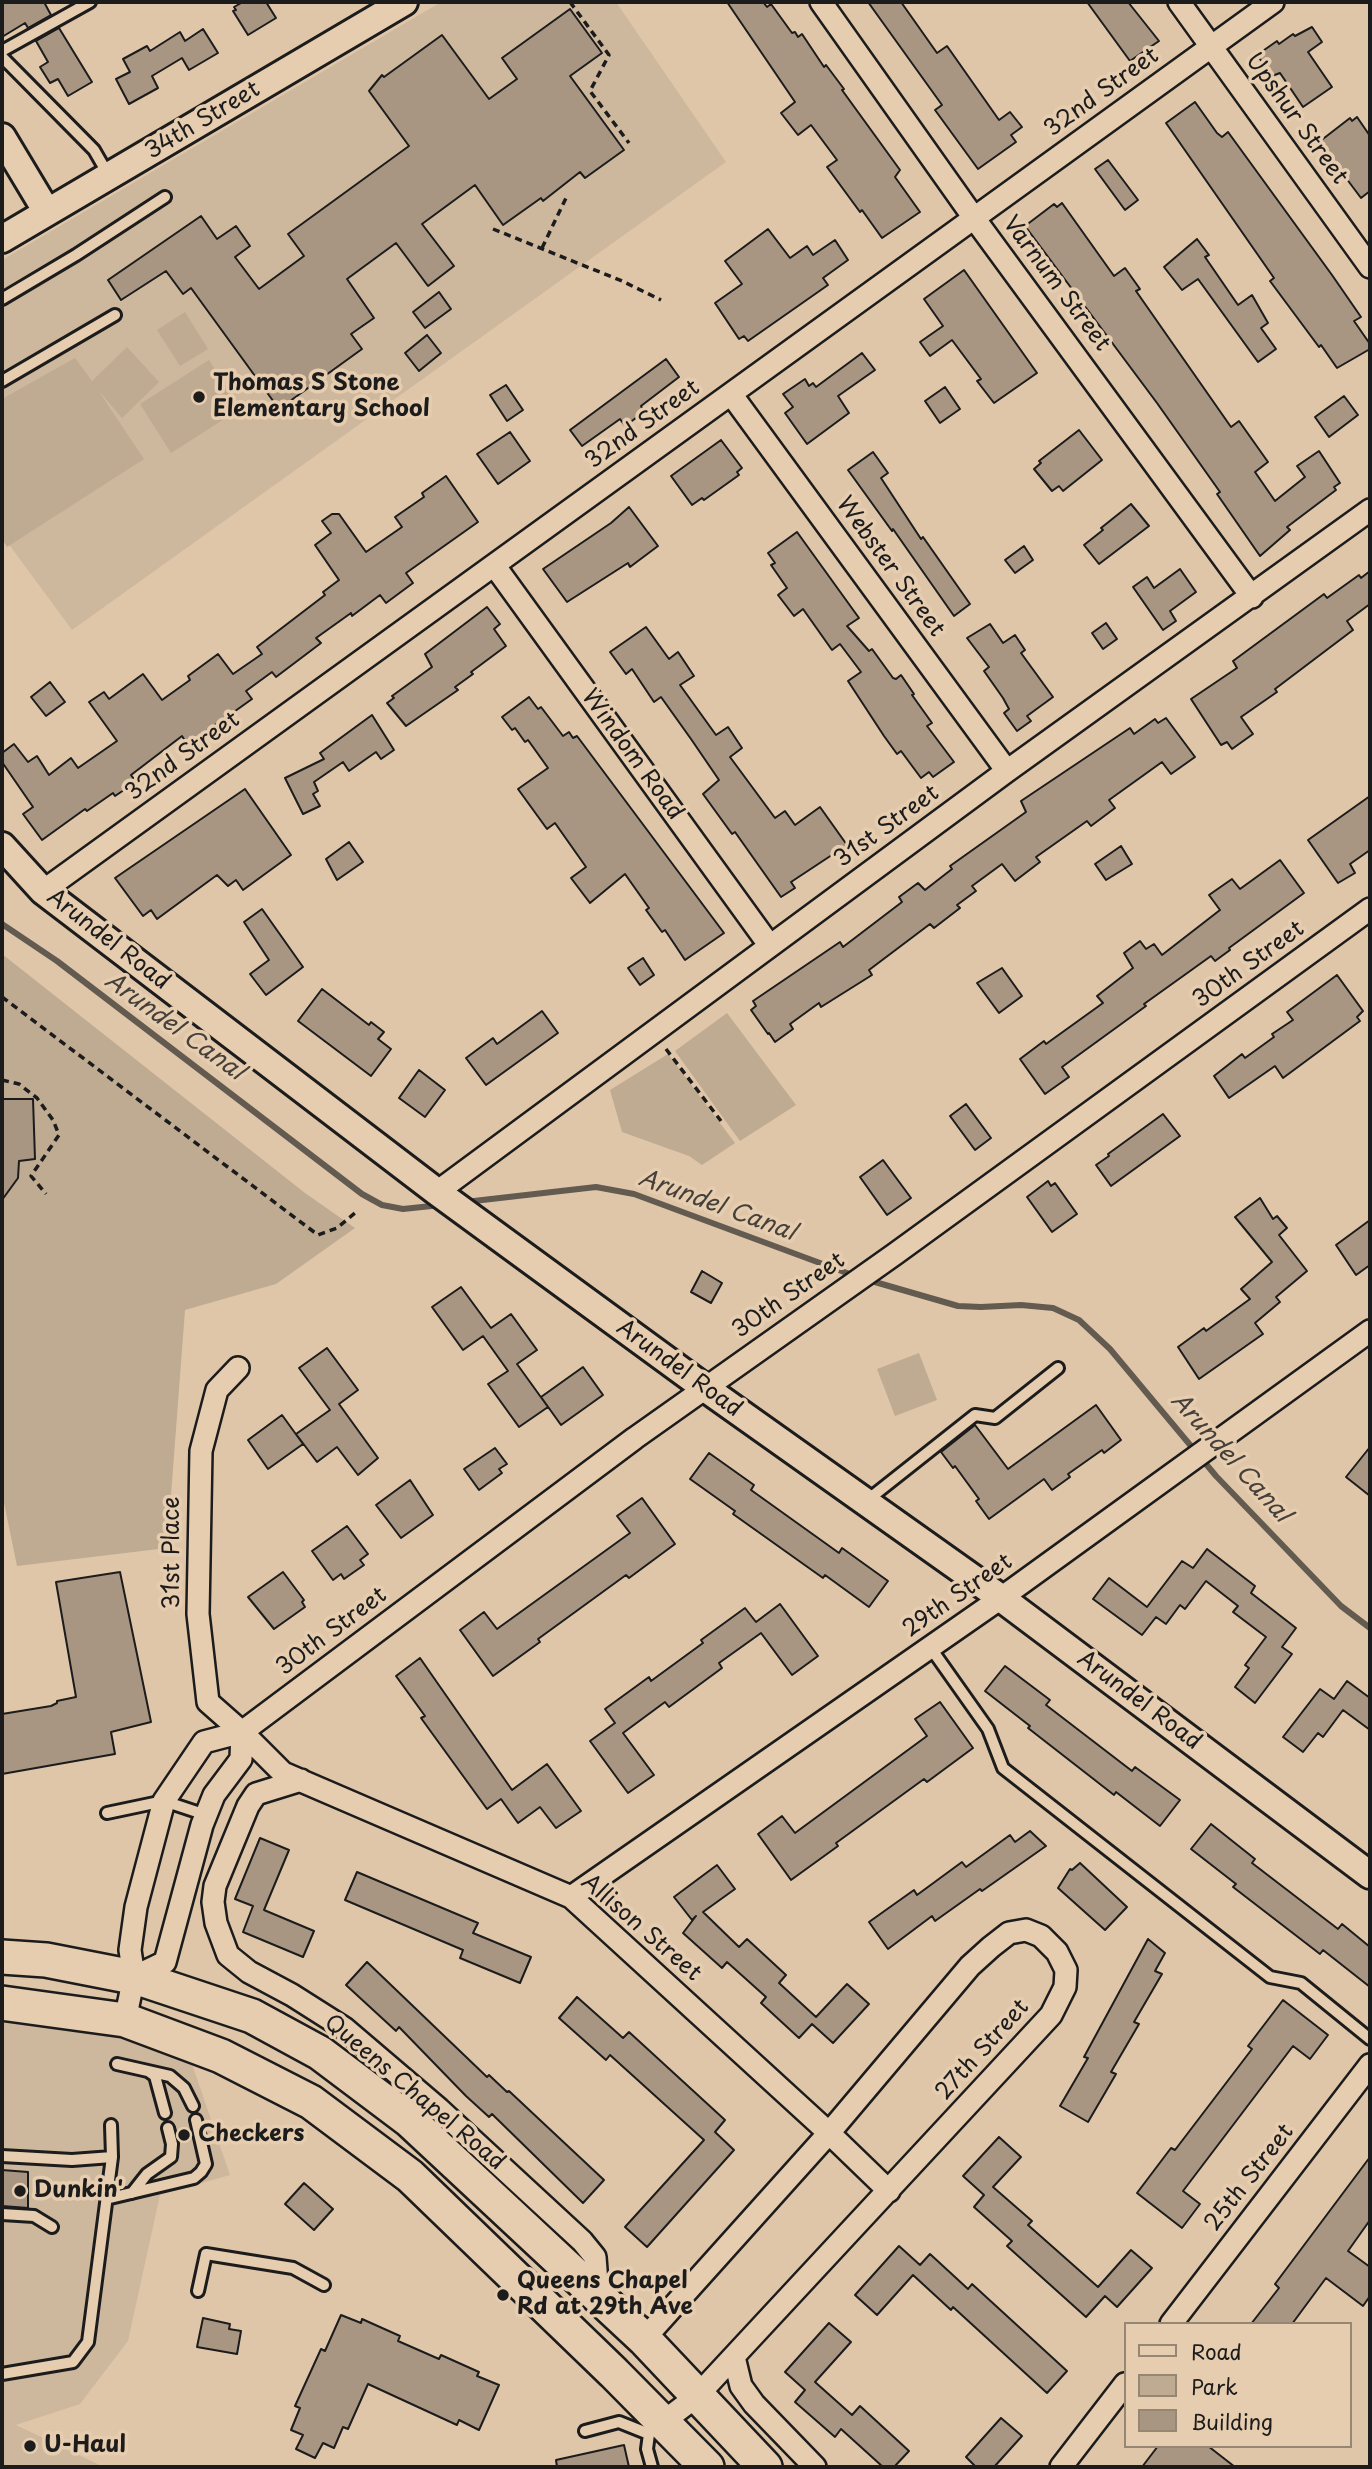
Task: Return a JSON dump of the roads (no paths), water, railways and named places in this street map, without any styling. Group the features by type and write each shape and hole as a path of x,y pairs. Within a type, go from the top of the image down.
{"main road":[{"name":"Queens Chapel Road","path":"2,1957 46,1960 134,1977 252,2017 320,2053 409,2120 644,2339 765,2467"},
{"path":"2,2003 125,2020 222,2056 311,2102 410,2176 656,2428 707,2467"}],"street":[{"name":"34th Street","path":"2,239 404,2"},
{"name":"Varnum Street","path":"821,2 974,218 1252,597"},
{"name":"Upshur Street","path":"1179,2 1370,267"},
{"name":"32nd Street","path":"43,891 1273,2"},
{"path":"2,137 47,212"},
{"name":"Webster Street","path":"731,394 1007,771"},
{"name":"31st Street","path":"437,1192 1007,771 1370,510"},
{"name":"Windom Road","path":"494,565 769,946"},
{"name":"Arundel Road","path":"2,846 43,891 437,1192 705,1388 1001,1598 1370,1875"},
{"name":"30th Street","path":"125,2020 134,1977 130,1950 136,1907 164,1801 205,1742 242,1732 705,1388 895,1254 1370,909"},
{"name":"29th Street","path":"571,1897 1001,1598 1217,1443 1365,1343"},
{"name":"31st Place","path":"238,1368 217,1390 201,1451 198,1614 208,1702 242,1732"},
{"path":"134,1977 165,1962 206,1815 214,1795 241,1759 242,1732"},
{"name":"Allison Street","path":"242,1732 283,1773 571,1897 889,2191"},
{"name":"Queens Chapel Road","path":"301,1780 256,1794 248,1806 215,1886 213,1902 216,1923 228,1955 249,1972 344,2028 439,2109 582,2241 595,2257 598,2296"},
{"name":"27th Street","path":"644,2339 829,2133 971,1966 991,1947 1009,1933 1026,1930 1041,1936 1057,1952 1066,1970 1065,1987 1051,2015 697,2396 656,2428"},
{"name":"25th Street","path":"1173,2322 1370,2065"},
{"path":"734,2357 741,2386 815,2467"},
{"path":"1061,2467 1124,2385"}],"lane":[{"path":"2,51 90,2"},
{"path":"2,57 94,150 109,176"},
{"path":"2,299 76,256 165,197"},
{"path":"2,381 115,316"},
{"path":"865,1502 975,1415 995,1418 1058,1368"},
{"path":"930,1647 988,1730 1003,1768 1270,1977 1301,1983 1370,2039"},
{"path":"107,1812 164,1801 206,1815"},
{"path":"117,2063 170,2076 184,2088 193,2106"},
{"path":"145,2069 155,2076 165,2113"},
{"path":"106,2199 194,2178 201,2172 206,2164 197,2120"},
{"path":"2,2374 72,2362 88,2342 112,2157 111,2125"},
{"path":"132,2193 147,2174 171,2157 168,2128"},
{"path":"2,2155 72,2160 112,2157"},
{"path":"2,2214 34,2216 52,2227"},
{"path":"198,2291 206,2254 293,2268 324,2285"},
{"path":"584,2431 619,2422 656,2428 647,2449 652,2467"}],"waterway":[{"name":"Arundel Canal","path":"2,924 57,961 362,1194 382,1205 403,1209 441,1205"},
{"name":"Arundel Canal","path":"465,1202 596,1187 634,1194 855,1276"},
{"name":"Arundel Canal","path":"868,1280 958,1306 1021,1305 1053,1308 1079,1320 1110,1349 1216,1476 1341,1606 1370,1628"}],"place":[{"name":"Thomas S Stone Elementary School","path":"199,397"},
{"name":"Checkers","path":"184,2135"},
{"name":"Dunkin'","path":"20,2191"},
{"name":"Queens Chapel Rd at 29th Ave","path":"503,2295"},
{"name":"U-Haul","path":"30,2446"}]}
